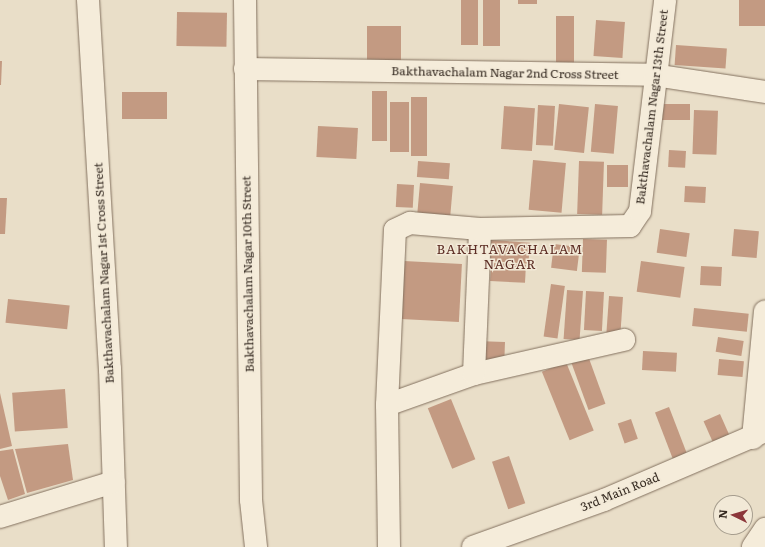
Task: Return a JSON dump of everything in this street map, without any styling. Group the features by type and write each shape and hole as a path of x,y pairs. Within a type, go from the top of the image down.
{"street":[{"name":"Bakthavachalam Nagar 1st Cross Street","path":"88,0 110,370 116,547"},
{"name":"Bakthavachalam Nagar 10th Street","path":"244,0 251,500 256,547"},
{"name":"Bakthavachalam Nagar 13th Street","path":"480,229 622,229 633,224 640,211 654,76 665,0"},
{"name":"Bakthavachalam Nagar 2nd Cross Street","path":"244,70 654,76 765,92"},
{"path":"389,547 387,405 395,230 410,223 480,229 474,374"},
{"path":"759,434 765,312"},
{"path":"387,405 474,374 624,340"},
{"name":"3rd Main Road","path":"473,547 604,500 759,434"},
{"path":"0,517 114,482"},
{"path":"753,547 765,529"}],"building":[{"path":"461,0 478,0 478,45 461,45"},
{"path":"483,0 500,0 500,46 483,46"},
{"path":"518,0 537,0 537,4 518,4"},
{"path":"739,0 765,0 765,26 739,26"},
{"path":"177,12 227,13 226,47 176,46"},
{"path":"556,16 574,16 574,67 556,67"},
{"path":"596,20 625,22 622,58 593,56"},
{"path":"367,26 401,26 401,64 367,64"},
{"path":"676,45 727,49 725,69 675,65"},
{"path":"0,61 2,61 1,85 0,85"},
{"path":"372,91 387,91 387,141 372,141"},
{"path":"122,92 167,92 167,119 122,119"},
{"path":"411,97 427,97 427,156 411,156"},
{"path":"390,102 409,102 409,152 390,152"},
{"path":"559,104 589,107 584,153 554,150"},
{"path":"595,104 618,106 614,154 591,152"},
{"path":"661,104 690,104 690,120 661,120"},
{"path":"538,105 555,106 553,146 536,145"},
{"path":"504,106 535,108 532,151 501,149"},
{"path":"694,110 718,111 716,155 692,154"},
{"path":"318,126 358,128 356,159 316,157"},
{"path":"669,150 686,151 685,168 668,167"},
{"path":"533,160 566,163 562,213 529,210"},
{"path":"418,161 450,163 449,179 417,177"},
{"path":"579,161 604,162 602,215 577,214"},
{"path":"607,165 628,165 628,187 607,187"},
{"path":"420,183 453,186 450,219 417,216"},
{"path":"397,184 414,185 413,208 396,207"},
{"path":"685,186 706,187 705,203 684,202"},
{"path":"0,198 7,198 5,234 0,234"},
{"path":"660,229 690,233 686,257 657,253"},
{"path":"734,229 759,231 757,258 732,256"},
{"path":"583,239 607,240 606,273 582,272"},
{"path":"491,240 530,243 528,264 490,261"},
{"path":"554,244 580,247 577,271 551,268"},
{"path":"404,261 462,264 459,322 401,319"},
{"path":"641,261 685,267 680,298 637,292"},
{"path":"491,263 526,265 525,283 490,281"},
{"path":"701,266 722,267 721,286 700,285"},
{"path":"551,284 565,286 557,338 544,336"},
{"path":"567,290 583,291 580,340 564,339"},
{"path":"586,291 604,292 602,331 584,330"},
{"path":"609,296 623,297 620,334 606,333"},
{"path":"8,299 70,305 67,329 5,323"},
{"path":"694,308 749,314 747,332 692,326"},
{"path":"718,337 744,341 741,356 716,352"},
{"path":"476,341 505,342 504,366 475,365"},
{"path":"643,351 677,353 676,372 642,370"},
{"path":"587,353 605,404 589,410 570,359"},
{"path":"719,359 744,361 743,377 718,375"},
{"path":"566,362 594,431 570,440 542,372"},
{"path":"65,389 68,428 15,432 12,393"},
{"path":"0,393 12,446 0,449"},
{"path":"451,399 475,459 452,469 428,408"},
{"path":"669,407 687,455 673,460 655,412"},
{"path":"720,414 730,436 713,443 704,421"},
{"path":"631,419 638,439 625,443 618,424"},
{"path":"68,444 73,480 27,493 15,449"},
{"path":"13,449 25,494 8,500 0,476 0,451"},
{"path":"509,456 525,503 508,509 492,462"}],"district":[{"name":"BAKHTAVACHALAM NAGAR","path":"510,258"}]}
